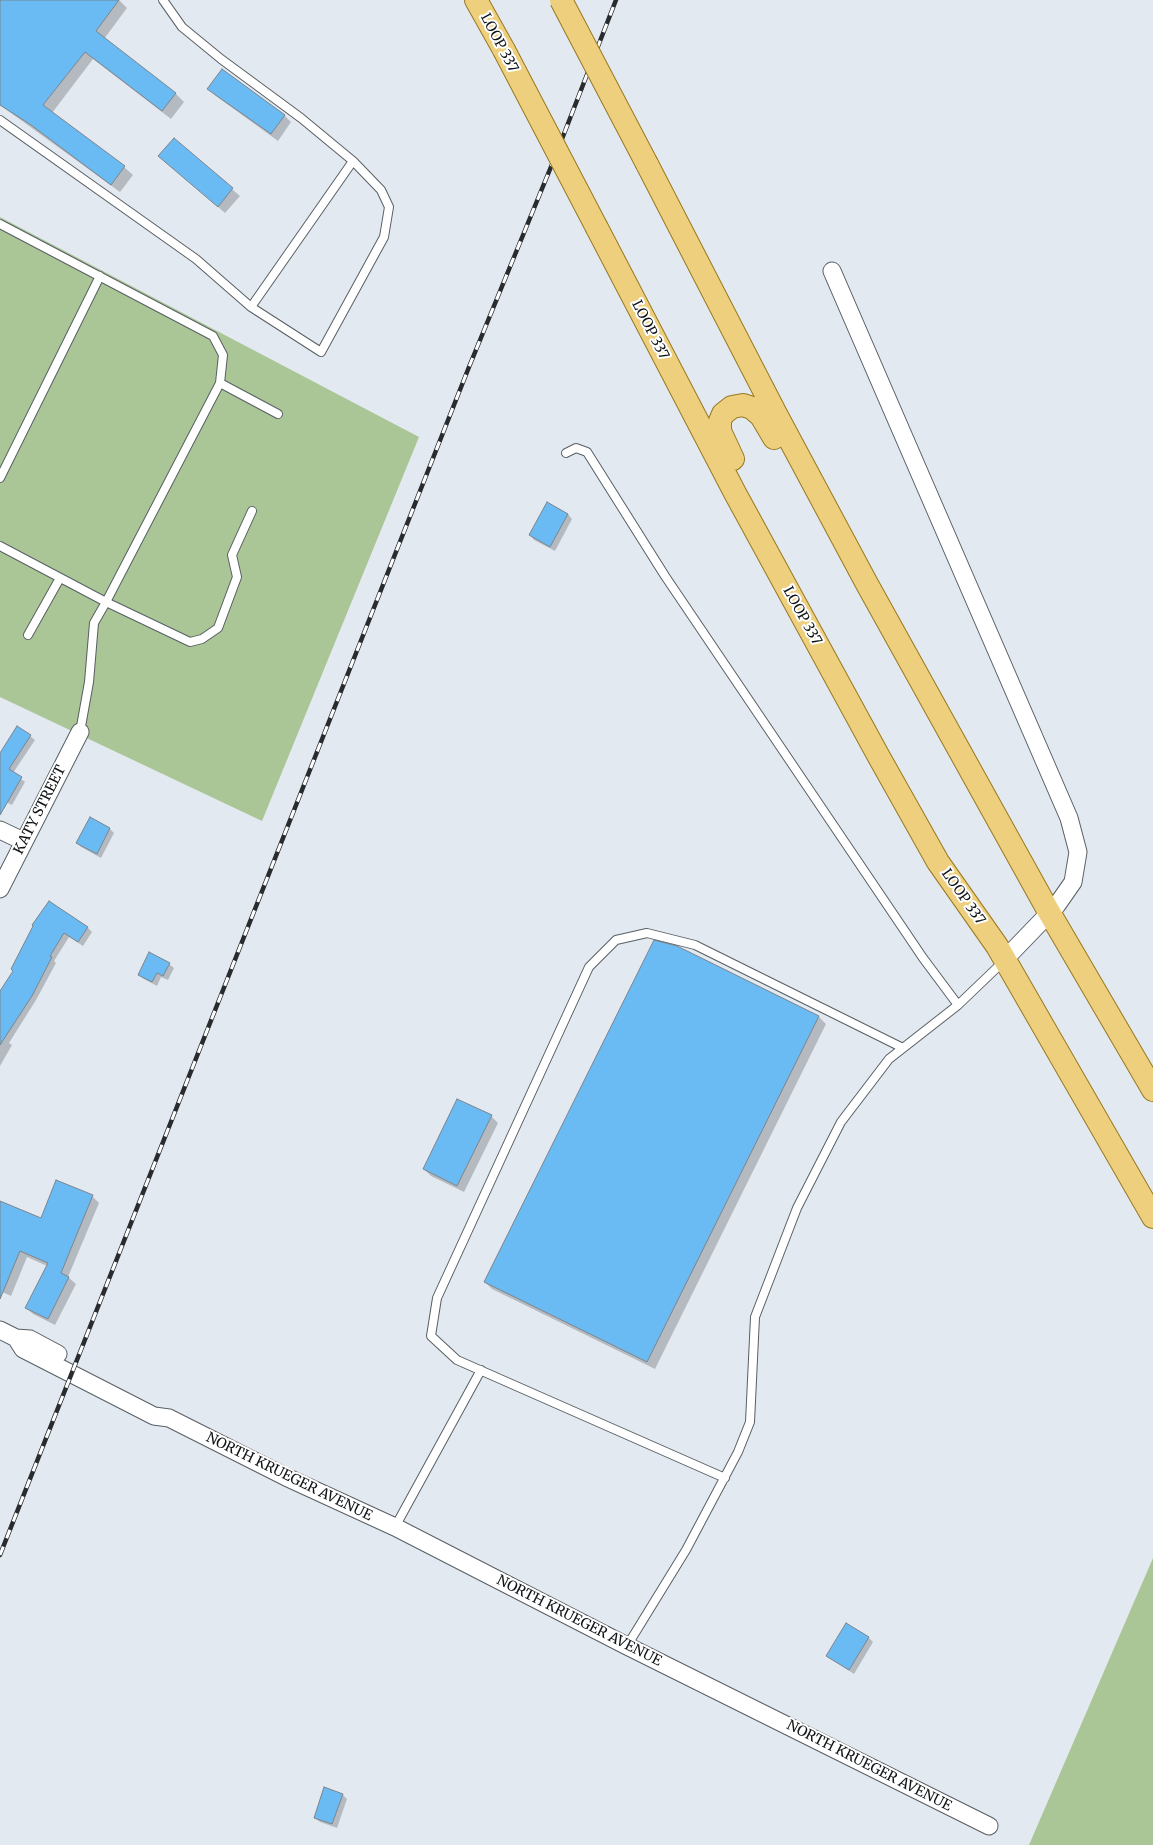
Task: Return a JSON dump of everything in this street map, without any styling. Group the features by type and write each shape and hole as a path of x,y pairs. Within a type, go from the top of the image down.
{"main road":[{"name":"LOOP 337","path":"476,0 504,50 735,493 879,757 938,862 998,946 1153,1217"},
{"path":"561,0 779,421 1049,912 1153,1090"},
{"path":"879,757 846,674 724,441 720,431 720,420 723,414 732,407 743,405 752,408 761,416 888,649 944,723"}],"street":[{"path":"832,271 1069,818 1078,852 1073,882 1056,905 1005,959"},
{"name":"KATY STREET","path":"0,889 80,732"},
{"path":"0,830 24,842"},
{"name":"NORTH KRUEGER AVENUE","path":"0,1330 16,1338 30,1339 157,1406 169,1418 286,1477 395,1527 627,1646 989,1826"}],"lane":[{"path":"0,120 196,259 251,307 321,352 384,237 389,207 381,190 353,161 301,118 220,59 182,27 163,0"},
{"path":"251,307 353,161"},
{"path":"0,224 213,336 223,355 220,383 94,623 89,682 80,732"},
{"path":"0,477 100,276"},
{"path":"220,383 278,414"},
{"path":"566,453 576,448 587,452 670,582 923,958 958,1005"},
{"path":"0,546 106,602 190,642 202,639 218,628 237,577 232,555 252,511"},
{"path":"28,635 60,578"},
{"path":"725,1478 457,1360 431,1336 437,1298 589,967 616,940 647,932 695,945 903,1048"},
{"path":"627,1646 686,1550 738,1452 750,1422 755,1317 797,1208 841,1122 889,1059 958,1005 1005,959"},
{"path":"395,1527 481,1370"}],"green space":[{"path":"0,217 419,437 262,821 0,697"},
{"path":"1153,1558 1153,1845 1029,1845"}],"building":[{"path":"0,0 119,0 96,31 176,93 162,111 85,52 43,105 125,166 111,185 31,125 0,105"},
{"path":"222,69 285,115 271,134 207,89"},
{"path":"174,138 233,188 218,207 158,156"},
{"path":"547,502 568,514 550,547 529,535"},
{"path":"17,726 31,735 9,769 22,777 0,815 0,753"},
{"path":"90,817 110,828 97,854 76,843"},
{"path":"49,901 88,927 78,942 64,933 50,956 52,957 32,996 0,1045 0,991 13,971 11,969 33,926 32,925"},
{"path":"654,940 677,946 819,1016 647,1362 484,1282"},
{"path":"149,952 170,963 163,976 157,973 152,982 138,975"},
{"path":"457,1099 492,1115 457,1186 423,1169"},
{"path":"56,1180 93,1195 61,1273 69,1277 48,1319 25,1308 48,1263 20,1251 0,1299 0,1201 41,1218"},
{"path":"846,1623 869,1637 849,1670 826,1656"},
{"path":"324,1787 343,1794 332,1824 314,1818"}],"railway":[{"path":"0,1555 469,367 555,157 616,0"}]}
